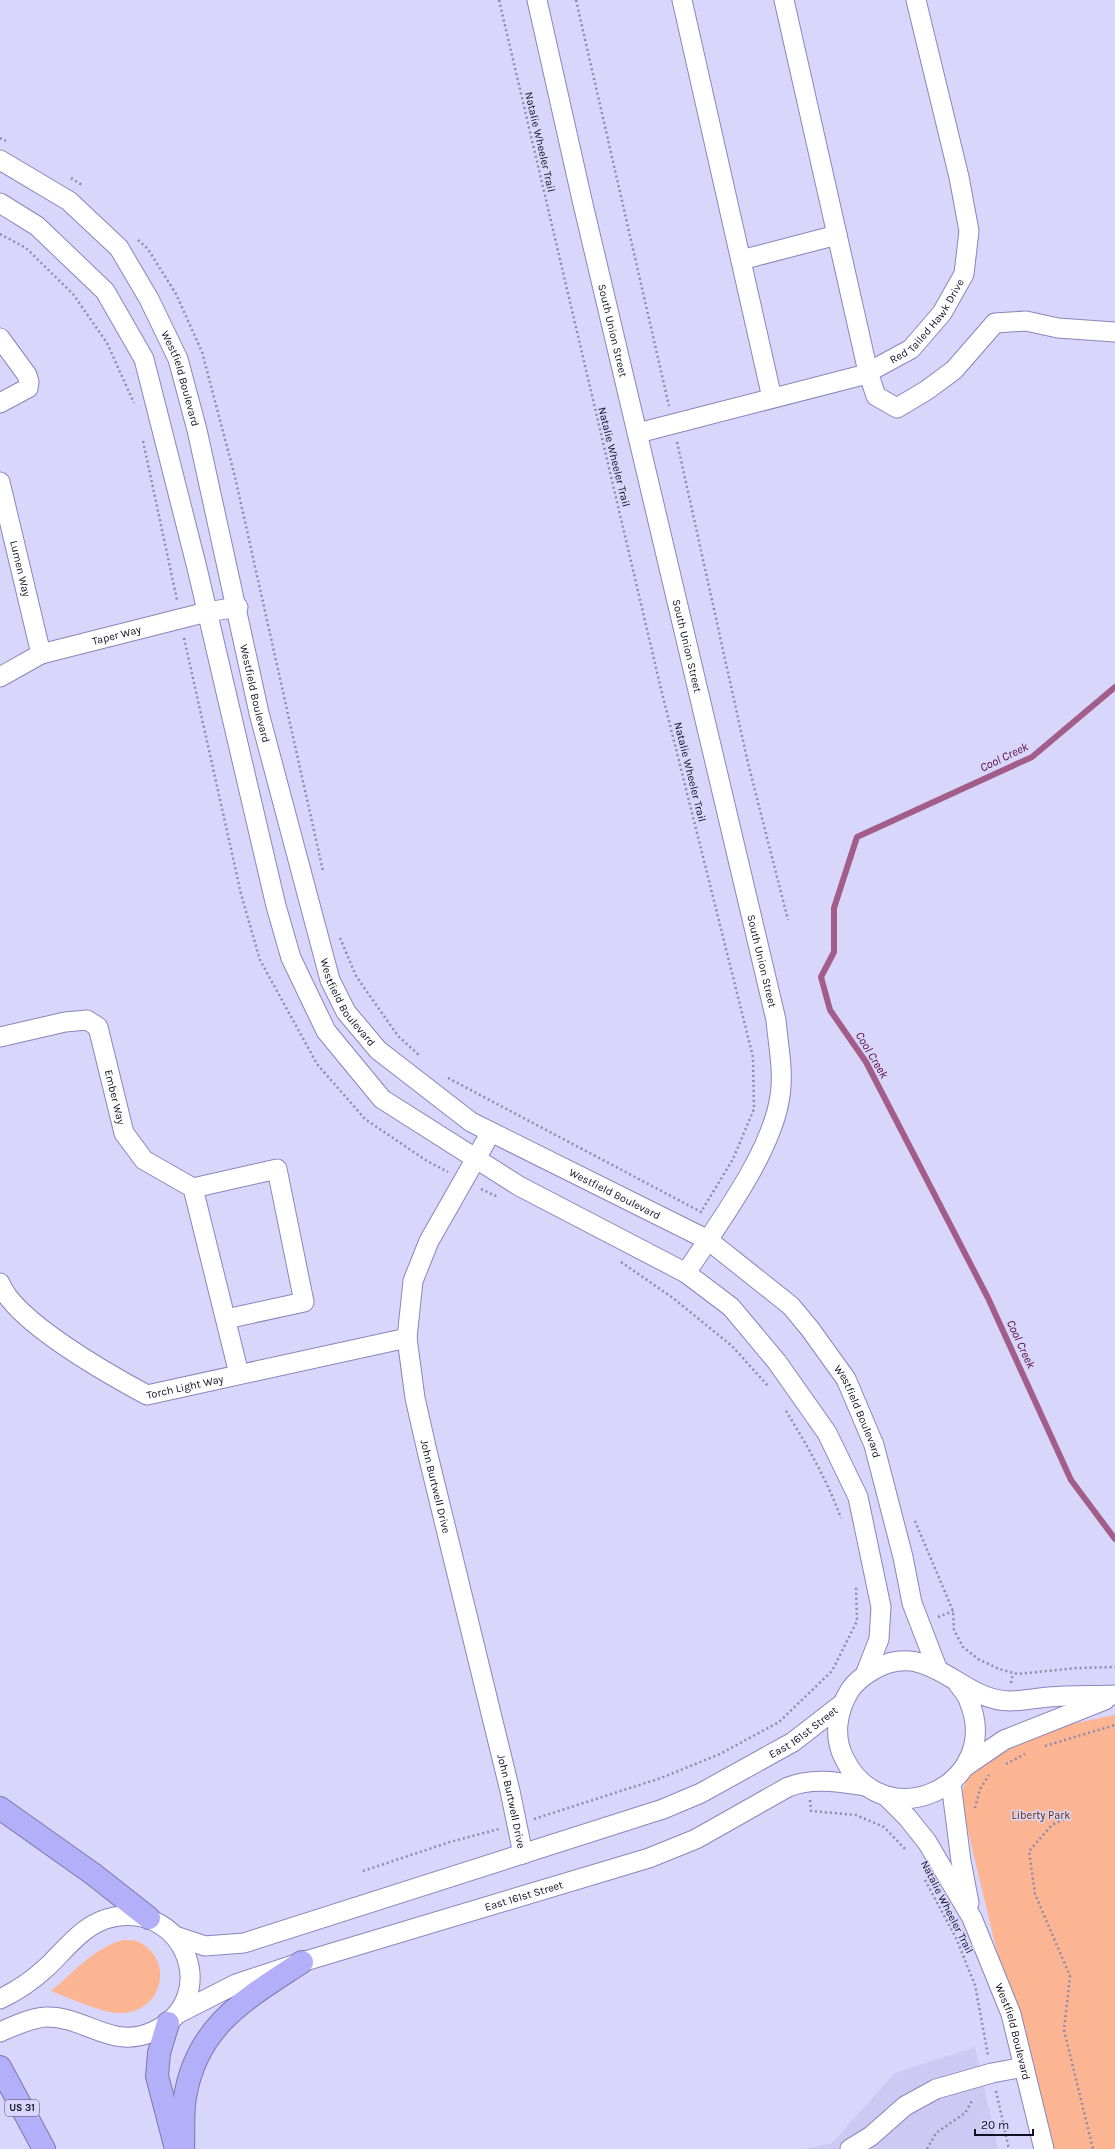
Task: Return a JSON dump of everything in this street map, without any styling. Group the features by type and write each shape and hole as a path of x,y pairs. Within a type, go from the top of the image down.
{"highway":[{"path":"0,1808 93,1874 149,1918"},
{"path":"183,2149 185,2099 189,2080 202,2048 215,2028 239,2004 302,1962"},
{"path":"173,2018 159,2053 157,2076 176,2149"},
{"name":"US 31","path":"0,2067 44,2149"}],"street":[{"name":"South Union Street","path":"537,0 582,200 776,1020 780,1096 769,1136 744,1184 686,1273"},
{"path":"682,0 772,398"},
{"path":"784,0 868,372 876,396 897,408 927,390 954,370 995,323 1026,321 1058,328 1115,332"},
{"name":"Red Tailed Hawk Drive","path":"638,433 868,372 911,349 942,313 964,274 969,231 959,177 916,0"},
{"name":"Westfield Boulevard","path":"0,160 69,201 119,248 149,299 178,359 198,430 238,607 259,713 330,980 346,1012 378,1050 471,1122 713,1232 791,1306 810,1329 846,1379 874,1446 903,1557 912,1603 937,1668"},
{"path":"0,203 37,226 105,291 144,359 207,612 278,914 291,958 326,1031 382,1099 520,1186 686,1273 731,1307 778,1362 827,1433 858,1497 881,1607 879,1639 865,1675"},
{"path":"741,260 838,234"},
{"path":"0,338 27,375 29,382 28,388 0,403"},
{"name":"Lumen Way","path":"0,482 41,654"},
{"name":"Taper Way","path":"0,677 41,654 181,618 238,607"},
{"name":"Ember Way","path":"0,1037 65,1022 87,1020 98,1027 124,1133 144,1160 193,1188"},
{"name":"John Burtwell Drive","path":"491,1132 462,1179 429,1241 413,1281 407,1338 415,1398 425,1443 523,1854"},
{"path":"226,1318 304,1302 277,1169 193,1188 239,1374"},
{"name":"Torch Light Way","path":"0,1283 2,1289 21,1313 100,1370 147,1395 407,1338"},
{"path":"900,1661 919,1662 937,1668 956,1681 993,1698 1009,1701 1050,1697 1115,1695 1004,1740 966,1766 951,1783 931,1795 908,1799 886,1796 865,1786 850,1770 840,1749 837,1727 842,1704 851,1688 865,1675 881,1666 900,1661"},
{"path":"956,1681 969,1700 976,1722 974,1744 966,1766"},
{"name":"East 161st Street","path":"175,1936 205,1946 244,1942 621,1824 701,1793 793,1742 842,1704"},
{"name":"East 161st Street","path":"0,2032 23,2023 46,2017 81,2024 110,2035 126,2038 138,2037 154,2031 173,2018 236,1984 302,1962 649,1858 696,1839 799,1782 818,1780 865,1786"},
{"name":"Westfield Boulevard","path":"951,1783 961,1861 972,1918"},
{"name":"Westfield Boulevard","path":"886,1796 907,1817 926,1842 972,1918 1011,2014 1044,2149"},
{"path":"0,1999 28,1982 46,1968 85,1930 98,1921 132,1915 149,1918 162,1925 175,1936 190,1970 186,1999 173,2018"},
{"path":"850,2149 871,2136 905,2106 936,2089 992,2073 1024,2067"}],"path":[{"name":"Natalie Wheeler Trail","path":"499,0 661,689 753,1057 754,1108 733,1159 701,1212"},
{"path":"576,0 673,424 748,763 788,920"},
{"path":"0,138 13,144"},
{"path":"66,175 85,188"},
{"path":"0,234 26,248 73,294 107,343 136,408"},
{"path":"136,238 148,249 176,294 202,352 235,477 324,875"},
{"path":"143,439 181,618 180,623 241,894 260,960 317,1064 366,1119 427,1161 504,1201"},
{"path":"340,936 356,976 398,1036 420,1057"},
{"path":"444,1076 701,1212 713,1232"},
{"path":"614,1258 673,1298 732,1346 769,1387"},
{"path":"782,1404 804,1441 831,1492 844,1525"},
{"path":"914,1518 953,1611 954,1630 964,1647 978,1659 999,1669 1018,1674 1115,1666"},
{"path":"364,1871 450,1842 516,1824 661,1778 720,1754 779,1722 832,1671 857,1621 856,1584"},
{"path":"1040,1748 1115,1725"},
{"path":"1004,1765 1028,1752"},
{"path":"980,1789 992,1771"},
{"name":"Natalie Wheeler Trail","path":"811,1811 856,1816 884,1827 912,1855"},
{"path":"1064,1819 1052,1826 1029,1851 1035,1894 1070,1976 1064,2030 1092,2149"},
{"name":"Natalie Wheeler Trail","path":"923,1876 956,1938 975,1985 992,2073 1009,2149"},
{"path":"928,2149 936,2133 965,2113 974,2097 970,2080"}],"shaded area":[{"path":"975,2047 998,2149 804,2149 832,2143 895,2073"}],"green space":[{"name":"Liberty Park","path":"1115,1715 1115,2149 1044,2149 963,1810 962,1792 969,1773 1003,1750 1071,1724"},
{"path":"123,1940 133,1940 139,1942 151,1951 158,1961 160,1973 159,1985 154,1996 145,2005 133,2011 118,2013 111,2012 84,2004 51,1991 94,1954 113,1943"}],"waterway":[{"name":"Cool Creek","path":"1115,687 1032,757 857,837 834,908 834,952 821,977 830,1010 866,1062 988,1298 1071,1480 1115,1539"}]}
